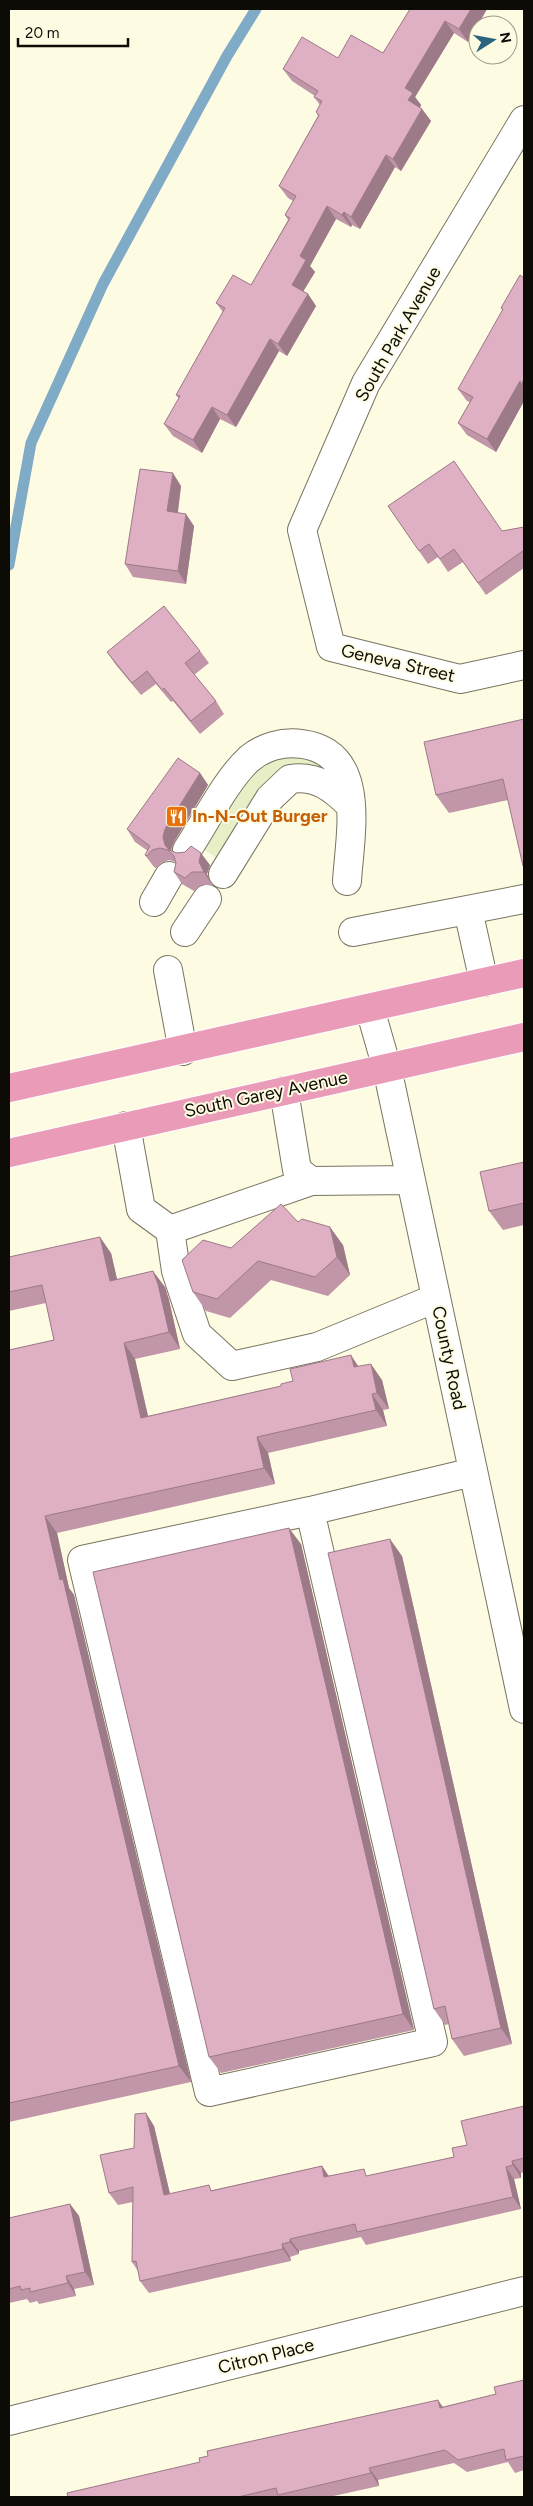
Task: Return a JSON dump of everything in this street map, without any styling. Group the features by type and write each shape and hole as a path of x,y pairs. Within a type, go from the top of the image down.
{"main road":[{"path":"9,1088 183,1051 524,973"},
{"name":"South Garey Avenue","path":"9,1153 524,1037"}],"street":[{"name":"South Park Avenue","path":"331,647 302,530 366,383 524,120"},
{"name":"Geneva Street","path":"331,647 460,679 524,665"},
{"path":"187,850 238,772 263,748 300,743 328,753 338,761 348,781 351,806 347,880"},
{"path":"224,874 270,798 290,779 319,781 334,789 351,806"},
{"path":"154,902 169,876"},
{"path":"185,932 207,899"},
{"path":"353,932 524,899"},
{"path":"468,910 484,982"},
{"path":"168,970 183,1051"},
{"name":"County Road","path":"370,1008 387,1068 474,1472 515,1623 524,1709"},
{"path":"284,1091 297,1170 311,1181"},
{"path":"126,1126 141,1209 170,1230 176,1271 197,1334 232,1366 317,1347 436,1298"},
{"path":"170,1230 311,1181 410,1180"},
{"path":"310,1511 432,2042 209,2092 82,1560 310,1511 474,1472"},
{"name":"Citron Place","path":"9,2421 524,2290"}],"green space":[{"path":"292,757 323,764 325,771 303,771 224,863 199,846 253,769 271,760"}],"building":[{"path":"410,9 471,9 459,29 445,21 405,88 413,93 408,100 422,109 393,159 386,155 351,217 344,212 342,215 327,206 300,256 306,260 292,285 308,294 278,344 270,339 227,415 212,407 193,440 164,424 180,396 176,395 225,308 216,303 233,275 251,285 290,218 285,215 296,196 279,186 319,115 316,112 322,101 314,97 318,91 283,69 302,37 338,58 351,35 383,53"},
{"path":"520,275 524,278 524,379 521,385 520,381 487,439 458,423 473,397 458,389"},
{"path":"454,461 502,531 524,527 524,550 478,583 454,549 440,559 429,544 419,551 388,506"},
{"path":"140,469 173,473 167,511 186,514 178,571 125,564"},
{"path":"164,606 200,651 185,663 216,701 191,721 164,688 162,690 147,671 132,683 107,652"},
{"path":"524,719 523,866 503,779 436,795 424,742"},
{"path":"178,758 200,773 165,829 163,837 165,845 169,850 177,853 185,852 191,846 201,853 199,862 204,872 192,872 185,878 174,872 176,863 174,856 168,850 160,848 152,850 147,856 145,855 150,846 127,829"},
{"path":"524,1162 524,1203 489,1211 480,1172"},
{"path":"281,1204 298,1222 302,1219 330,1227 337,1257 315,1277 258,1261 217,1299 193,1292 182,1260 203,1240 231,1248"},
{"path":"100,1237 110,1281 153,1271 158,1284 169,1332 124,1343 141,1418 281,1386 281,1384 293,1381 290,1369 351,1355 354,1367 371,1364 377,1393 372,1394 376,1410 257,1437 264,1468 45,1516 60,1580 63,1579 179,2066 9,2103 9,1350 54,1340 42,1285 9,1292 9,1257"},
{"path":"289,1528 403,2014 209,2057 93,1572"},
{"path":"390,1539 501,2028 452,2039 445,2006 434,2009 328,1553"},
{"path":"524,2106 524,2158 512,2161 513,2165 506,2167 513,2197 357,2232 355,2224 290,2239 290,2242 282,2244 283,2249 140,2281 136,2261 132,2262 133,2187 109,2193 100,2155 134,2148 135,2114 146,2113 164,2195 209,2185 211,2191 322,2166 324,2177 364,2169 366,2176 454,2157 452,2148 467,2145 461,2121"},
{"path":"70,2204 85,2272 66,2276 68,2283 30,2292 30,2288 21,2290 20,2286 9,2289 9,2218"},
{"path":"524,2380 524,2456 506,2460 504,2449 458,2460 445,2450 369,2468 371,2473 278,2495 276,2488 238,2497 68,2497 67,2493 200,2462 199,2458 208,2456 207,2451 438,2400 440,2408 496,2394 494,2387"}],"waterway":[{"path":"9,565 31,443 103,284 227,56 256,9"}],"place":[{"name":"In-N-Out Burger","path":"176,816"}]}
